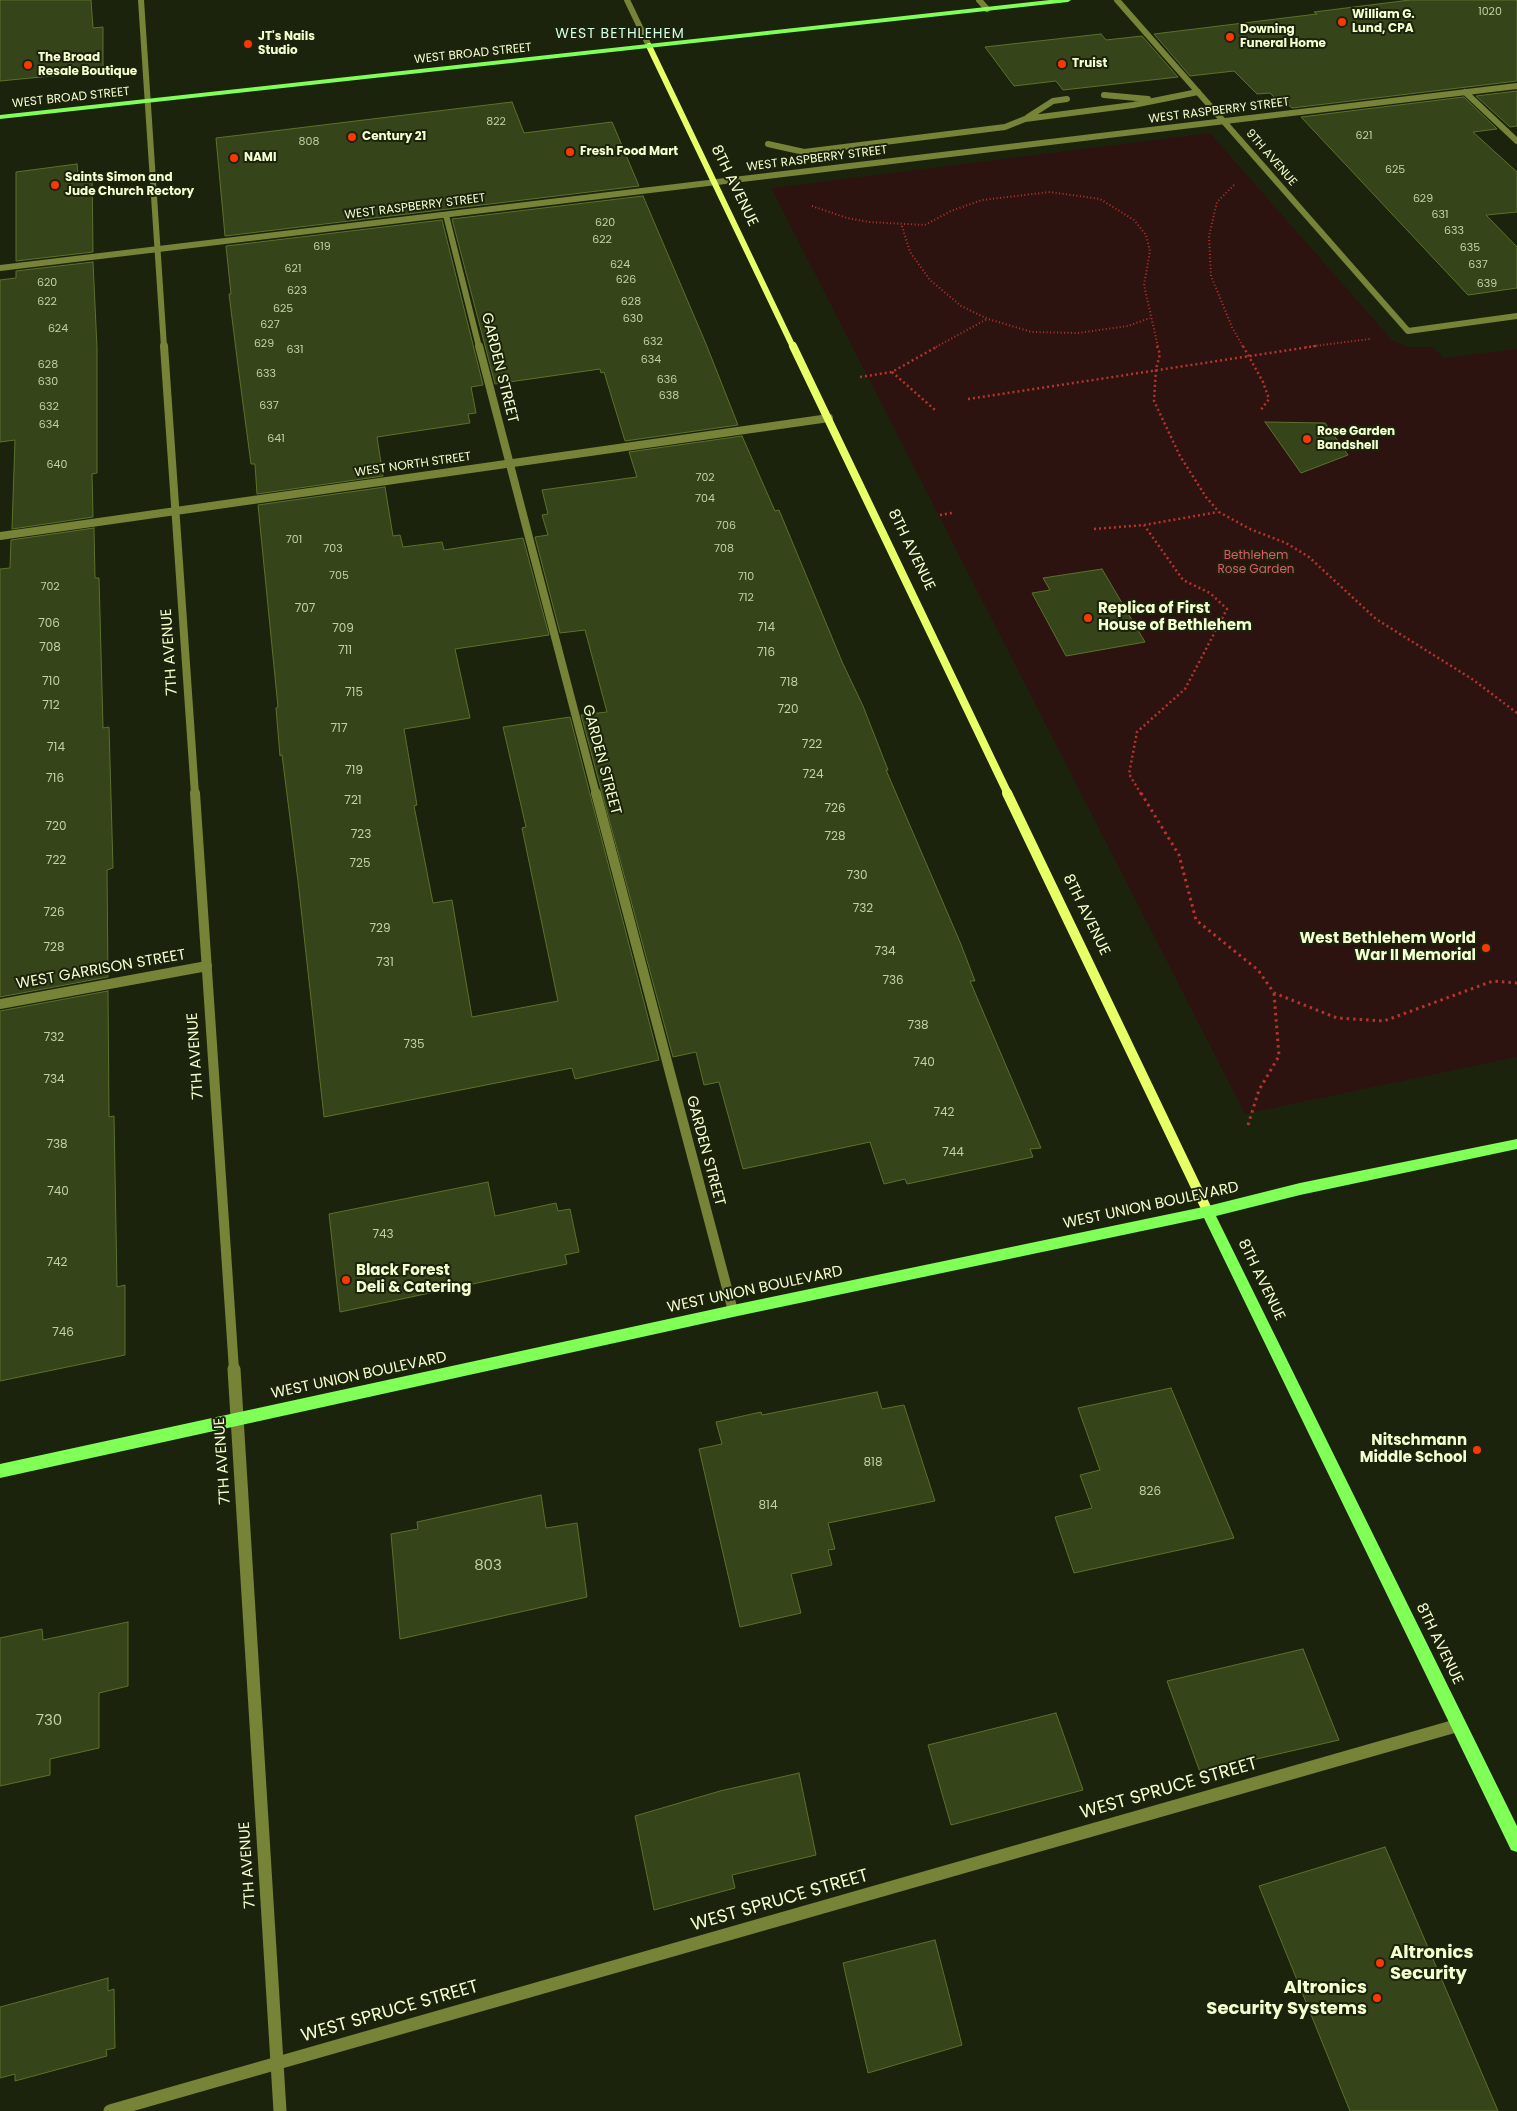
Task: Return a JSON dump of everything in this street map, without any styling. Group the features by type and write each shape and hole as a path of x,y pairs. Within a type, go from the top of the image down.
{"main road":[{"name":"WEST BROAD STREET","path":"0,117 1068,0"},
{"name":"8TH AVENUE","path":"649,46 712,183 829,418 1208,1212 1517,1844"},
{"name":"WEST UNION BOULEVARD","path":"0,1471 733,1311 1208,1212 1300,1189 1517,1144"}],"street":[{"name":"7TH AVENUE","path":"141,0 150,101 158,250 237,1419 280,2111"},
{"name":"8TH AVENUE","path":"627,0 649,46"},
{"path":"979,0 987,9"},
{"name":"9TH AVENUE","path":"1117,0 1408,331"},
{"name":"WEST RASPBERRY STREET","path":"0,268 1517,86"},
{"path":"1025,119 1160,100 1198,92"},
{"path":"1465,92 1517,141"},
{"path":"1104,95 1160,100"},
{"path":"768,144 804,152 1005,127 1025,119 1053,101 1067,99"},
{"name":"GARDEN STREET","path":"446,214 508,462 733,1311"},
{"path":"1408,331 1517,316"},
{"name":"WEST NORTH STREET","path":"0,536 508,462 829,418"},
{"name":"WEST GARRISON STREET","path":"0,1004 207,966"},
{"name":"WEST SPRUCE STREET","path":"110,2111 1459,1725"}],"path":[{"path":"1260,411 1269,400 1263,382 1232,327 1211,276 1209,236 1217,202 1235,183 1265,168"},
{"path":"804,203 847,218 902,226 925,225 951,211 982,200 1050,192 1100,199 1134,220 1146,235 1150,251 1144,285 1150,318 1160,354 1156,369 1154,400 1180,456 1206,497 1219,512 1250,529 1286,543 1309,557 1376,619 1472,680 1517,713"},
{"path":"902,226 910,252 930,280 961,306 988,319 1032,332 1078,333 1128,326 1150,318"},
{"path":"860,377 892,372 988,319"},
{"path":"968,399 1247,355 1376,338 1408,331"},
{"path":"892,372 935,410"},
{"path":"1094,529 1144,525 1219,512"},
{"path":"940,515 952,513"},
{"path":"1144,525 1183,580 1210,593 1227,609 1184,689 1137,732 1129,774 1179,855 1196,920 1258,970 1274,993 1279,1056 1258,1090 1248,1125"},
{"path":"1274,993 1337,1018 1384,1021 1493,981 1517,983"}],"green space":[{"name":"Bethlehem Rose Garden","path":"1210,133 1392,340 1409,347 1432,347 1444,358 1517,349 1517,1057 1245,1114 771,188"}],"building":[{"path":"0,0 91,0 93,28 103,27 103,71 0,81"},
{"path":"1410,0 1517,0 1517,81 1292,108 1287,104 1281,104 1270,93 1257,94 1234,71 1190,76 1154,34 1317,14 1314,12"},
{"name":"Truist","path":"1101,34 1106,40 1142,36 1178,77 1063,90 1056,81 1014,86 985,47"},
{"path":"1517,91 1517,126 1510,127 1476,96"},
{"path":"1464,97 1497,129 1473,132 1517,172 1517,212 1486,215 1517,247 1517,288 1468,295 1301,117"},
{"path":"512,102 524,133 612,122 639,186 225,236 216,138"},
{"path":"77,164 78,174 92,172 93,252 16,261 16,172"},
{"path":"643,196 738,425 625,441 604,372 601,373 600,369 495,384 452,219"},
{"path":"442,220 483,385 471,387 476,413 468,414 470,423 377,437 383,476 257,494 255,464 251,464 229,294 231,294 226,246"},
{"path":"93,262 97,348 97,473 92,474 93,517 12,529 15,440 0,442 0,280 16,278 16,271"},
{"name":"Rose Garden Bandshell","path":"1265,422 1325,423 1348,455 1301,473"},
{"path":"742,436 775,511 779,510 843,664 863,706 888,770 886,770 960,942 975,981 970,981 1041,1148 1030,1149 1033,1157 907,1184 905,1179 884,1184 870,1142 743,1169 719,1082 704,1085 696,1052 673,1057 581,715 607,712 585,630 560,633 535,537 548,535 542,515 548,514 542,490 637,477 629,452"},
{"path":"385,487 393,536 400,535 403,547 442,542 444,550 523,538 549,635 455,649 470,718 404,729 417,805 414,806 433,903 452,900 472,1017 558,1001 522,828 526,827 503,727 570,717 659,1060 575,1079 572,1068 324,1117 298,881 282,755 280,756 276,708 278,707 258,505"},
{"path":"94,528 95,578 99,578 103,728 109,727 113,868 107,870 108,977 0,997 0,569 10,568 11,540"},
{"name":"Replica of First House of Bethlehem","path":"1102,569 1145,642 1066,656 1032,593 1050,590 1043,578"},
{"path":"108,991 109,1117 114,1116 117,1287 125,1285 125,1355 0,1381 0,1011"},
{"path":"488,1182 495,1216 556,1203 558,1211 570,1209 579,1252 565,1255 567,1264 340,1312 329,1214"},
{"path":"1171,1388 1234,1538 1074,1573 1055,1517 1092,1508 1080,1475 1100,1470 1078,1408"},
{"path":"877,1392 882,1409 904,1405 935,1501 828,1523 835,1549 828,1550 832,1565 791,1574 801,1613 740,1627 699,1449 722,1444 716,1422 761,1412 762,1415"},
{"path":"541,1495 546,1528 577,1523 587,1597 400,1639 391,1534 418,1529 417,1522"},
{"path":"128,1622 128,1686 99,1693 99,1748 50,1759 50,1775 0,1786 0,1638 42,1629 43,1640"},
{"path":"1303,1649 1339,1740 1200,1772 1167,1681"},
{"path":"1056,1713 1083,1790 951,1825 928,1745"},
{"path":"799,1773 816,1855 732,1875 735,1888 654,1910 635,1816 720,1791"},
{"name":"Altronics Security Systems","path":"1385,1847 1498,2111 1350,2111 1259,1886"},
{"path":"935,1940 962,2045 868,2073 843,1963"},
{"path":"108,1978 108,1991 114,1989 115,2048 106,2050 107,2056 15,2081 15,2074 0,2078 0,2007"}],"place":[{"name":"William G. Lund, CPA","path":"1342,22"},
{"name":"Downing Funeral Home","path":"1230,37"},
{"name":"JT's Nails Studio","path":"248,44"},
{"name":"Truist","path":"1062,64"},
{"name":"The Broad Resale Boutique","path":"28,65"},
{"name":"Century 21","path":"352,137"},
{"name":"Fresh Food Mart","path":"570,152"},
{"name":"NAMI","path":"234,158"},
{"name":"Saints Simon and Jude Church Rectory","path":"55,185"},
{"name":"Rose Garden Bandshell","path":"1307,439"},
{"name":"Replica of First House of Bethlehem","path":"1088,618"},
{"name":"West Bethlehem World War II Memorial","path":"1486,948"},
{"name":"Black Forest Deli & Catering","path":"346,1280"},
{"name":"Nitschmann Middle School","path":"1477,1450"},
{"name":"Altronics Security","path":"1380,1963"},
{"name":"Altronics Security Systems","path":"1377,1998"}],"district":[{"name":"WEST BETHLEHEM","path":"620,34"}]}
